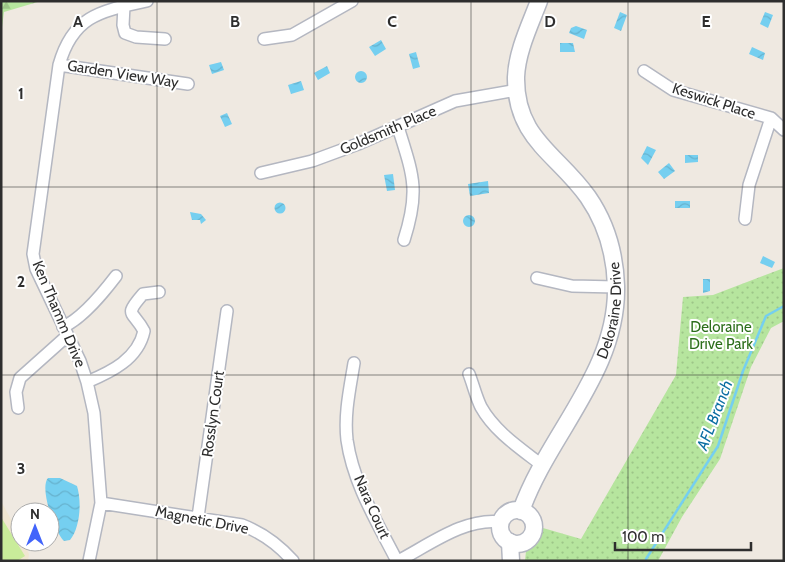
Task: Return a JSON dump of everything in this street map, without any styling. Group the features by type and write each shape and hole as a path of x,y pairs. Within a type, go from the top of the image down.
{"street":[{"name":"Ken Thamm Drive","path":"89,561 101,503 94,413 87,382 36,269 33,254 59,64 64,46 81,24 98,15 124,6 147,1"},
{"path":"264,39 292,35 352,1"},
{"name":"Deloraine Drive","path":"521,511 529,488 596,372 609,340 615,314 616,287 613,255 601,218 588,197 542,149 528,129 520,109 516,90 520,55 539,1"},
{"path":"124,6 125,33 136,37 165,39"},
{"name":"Garden View Way","path":"59,64 188,84"},
{"name":"Keswick Place","path":"644,71 673,90 771,118 784,130"},
{"name":"Goldsmith Place","path":"261,173 312,161 398,127 455,101 516,90"},
{"path":"745,219 749,185 771,118"},
{"path":"398,127 414,177 413,213 404,240"},
{"path":"18,408 16,392 20,378 116,276"},
{"path":"537,278 572,286 616,287"},
{"path":"87,382 114,370 138,347 144,331 131,316 131,310 143,294 159,292"},
{"name":"Rosslyn Court","path":"198,518 227,311"},
{"name":"Nara Court","path":"354,363 347,404 349,447 360,489 397,561"},
{"path":"469,374 480,405 491,422 505,436 543,466"},
{"name":"Magnetic Drive","path":"101,503 198,518 256,530 277,544 293,561"},
{"path":"511,511 521,511 526,513 533,522 533,532 526,541 521,543 510,542 503,536 501,522 511,511"},
{"path":"397,561 468,525 486,520 501,522"},
{"path":"510,542 511,561"}],"shaded area":[{"path":"1,501 10,518 10,552 28,552 29,554 28,561 1,561"}],"green space":[{"path":"1,1 41,1 4,12 1,35"},
{"name":"Deloraine Drive Park","path":"784,268 784,321 771,328 751,367 720,459 682,517 658,561 525,561 526,551 538,543 543,528 581,539 676,375 683,297 713,295"},
{"path":"1,517 10,532 10,552 23,552 25,556 17,561 1,561"}],"water":[{"path":"620,12 627,15 621,31 614,28"},
{"path":"765,12 773,15 768,28 760,24"},
{"path":"576,26 587,30 584,39 569,33 571,28"},
{"path":"381,40 386,49 375,56 369,47"},
{"path":"560,43 573,43 575,52 560,52"},
{"path":"752,47 765,53 763,60 749,54"},
{"path":"416,52 420,67 413,69 409,54"},
{"path":"221,62 224,70 212,74 209,65"},
{"path":"327,66 330,73 318,80 314,73"},
{"path":"361,71 367,77 361,83 355,77"},
{"path":"301,81 304,90 291,94 288,85"},
{"path":"227,113 232,124 225,127 220,116"},
{"path":"647,146 656,150 648,165 641,158"},
{"path":"685,155 698,155 698,162 685,163"},
{"path":"669,163 675,171 664,179 658,172"},
{"path":"393,174 395,190 387,191 384,175"},
{"path":"488,181 489,193 470,196 468,184"},
{"path":"675,201 690,201 690,208 675,208"},
{"path":"280,202 286,208 280,214 274,208"},
{"path":"190,212 201,214 206,220 201,224 200,220 192,220"},
{"path":"469,215 475,221 469,227 463,221"},
{"path":"763,256 775,262 772,268 760,263"},
{"path":"703,279 710,279 710,291 703,293"},
{"path":"48,478 60,478 77,486 79,492 78,522 70,540 64,541 60,536 60,502 47,502 45,491"}],"waterway":[{"name":"AFL Branch","path":"646,559 718,446 743,371 766,316 784,306"}]}
